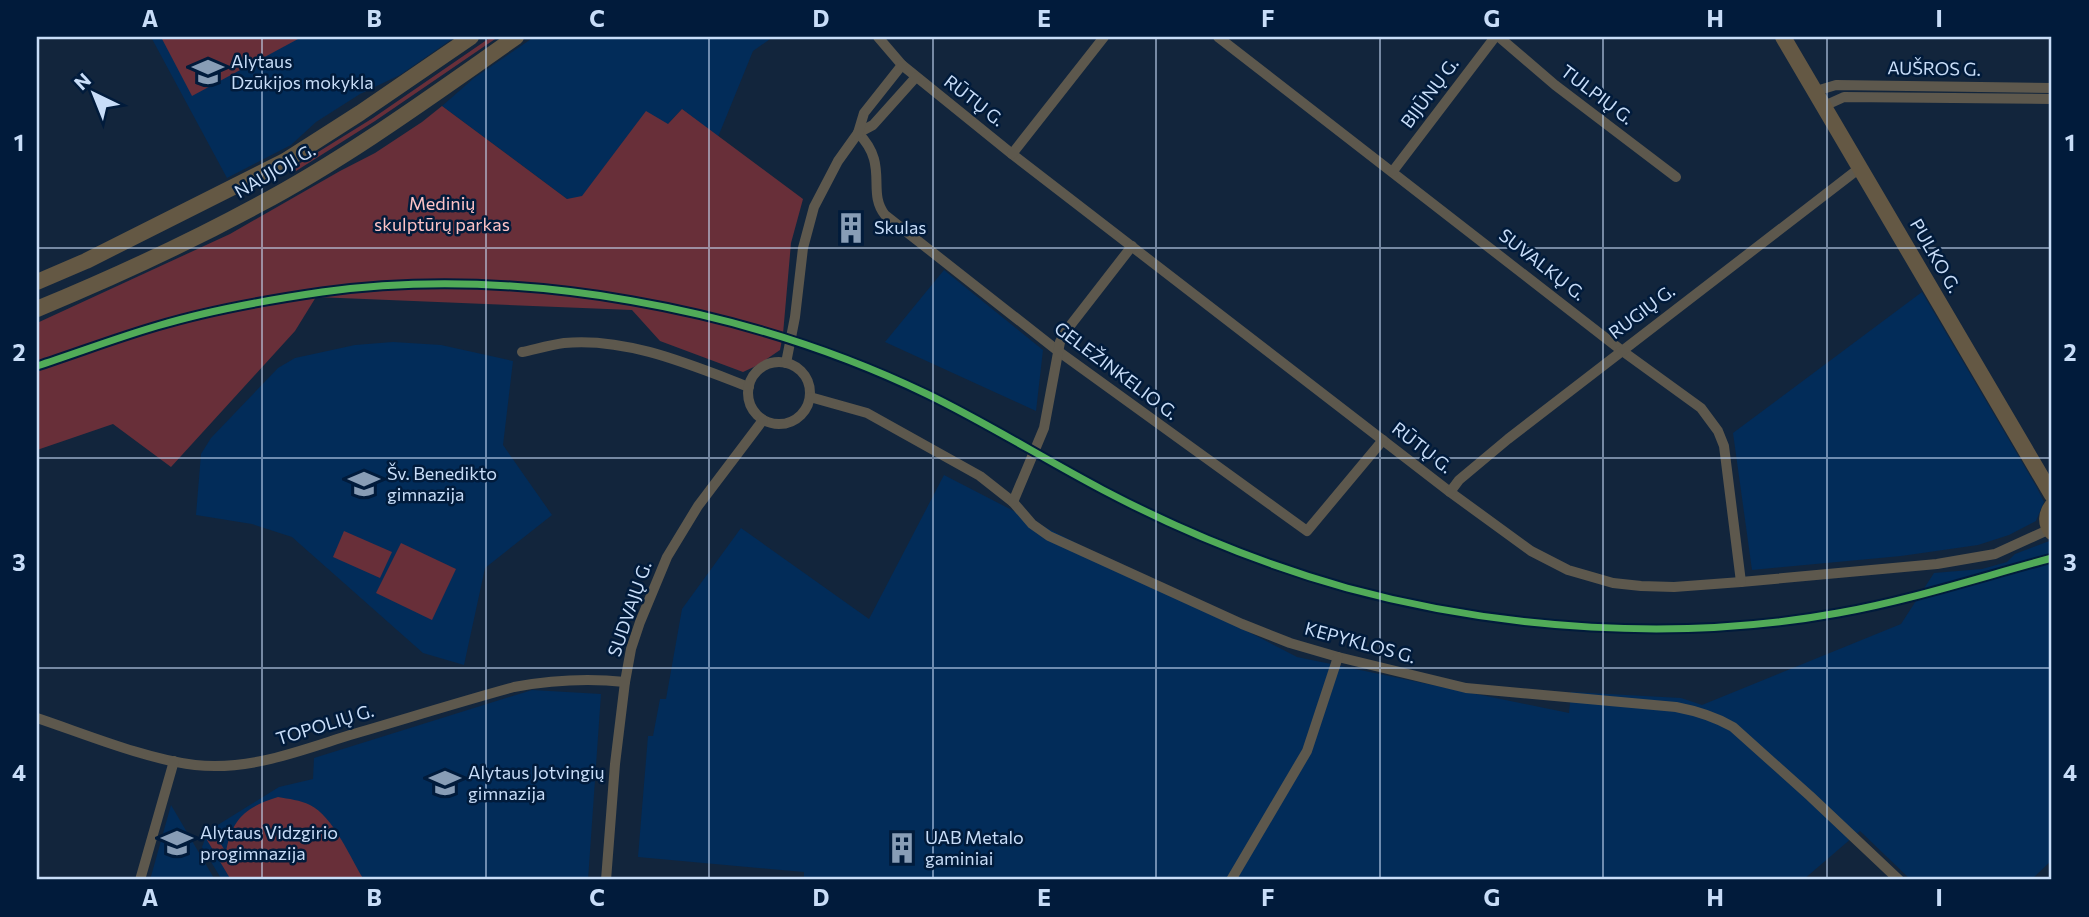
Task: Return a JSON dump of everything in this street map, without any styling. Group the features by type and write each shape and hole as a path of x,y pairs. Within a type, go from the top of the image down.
{"main road":[{"name":"NAUJOJI G.","path":"37,282 86,261 247,181 327,135 471,37"},
{"name":"NAUJOJI G.","path":"37,309 134,267 259,205 355,146 516,37"},
{"name":"PULKO G.","path":"1783,37 2052,495"},
{"path":"247,181 259,205"},
{"path":"2051,530 2047,517 2052,506"}],"street":[{"name":"RŪTŲ G.","path":"878,37 902,65 1012,154 1450,492 1531,551 1589,578 1642,586 1674,587 1937,564 1995,554 2051,530"},
{"path":"1012,154 1104,37"},
{"name":"SUVALKŲ G.","path":"1219,37 1621,350 1701,408 1718,431 1724,446 1741,582"},
{"name":"BIJŪNŲ G.","path":"1393,171 1497,37"},
{"name":"TULPIŲ G.","path":"1497,37 1676,177"},
{"path":"786,363 807,229 814,208 831,173 858,133 864,113 902,65"},
{"path":"858,133 873,125 916,76"},
{"name":"AUŠROS G.","path":"1816,91 1836,85 2052,88"},
{"name":"AUŠROS G.","path":"1824,106 1844,97 2052,99"},
{"name":"GELEŽINKELIO G.","path":"858,133 874,153 878,202 886,215 1058,351 1307,531 1383,440"},
{"name":"RUGIŲ G.","path":"1450,492 1459,480 1507,439 1861,167"},
{"path":"1013,502 1044,428 1058,351 1066,331 1132,246"},
{"path":"522,352 565,343 591,343 653,352 749,387"},
{"path":"778,362 786,363 802,372 810,388 810,397 803,413 788,423 763,420 749,402 751,379 762,367 778,362"},
{"name":"KEPYKLOS G.","path":"810,397 867,413 980,476 1049,536 1242,624 1290,643 1466,688 1632,702 1703,712 1733,727 1899,880"},
{"name":"SUDVAJŲ G.","path":"606,880 615,764 625,682 631,649 640,622 667,557 698,506 763,420"},
{"path":"1231,880 1307,751 1338,657"},
{"name":"TOPOLIŲ G.","path":"37,718 174,761 222,766 258,763 514,687 583,679 625,682"},
{"path":"140,880 174,761"}],"shaded area":[{"path":"151,37 455,37 400,75 360,94 316,122 291,145 227,178"},
{"path":"534,37 773,37 753,51 718,137 682,109 668,124 600,173 582,197 567,199 442,106 474,78"},
{"path":"944,270 1043,350 1036,411 885,342"},
{"path":"1922,292 2044,502 2036,521 2009,535 1978,545 1901,556 1752,570 1733,433"},
{"name":"Šv. Benedikto gimnazija","path":"393,342 441,345 513,361 503,445 552,515 485,568 464,665 423,653 292,537 252,524 196,515 201,454 211,438 278,368 295,358 355,345"},
{"path":"944,475 1297,657 1569,713 1571,692 1681,698 1702,705 1901,624 1934,573 1982,569 2007,562 2015,554 2052,540 2052,860 2031,880 1911,880 1860,831 1803,880 804,880 804,872 638,857 648,736 653,736 660,699 666,699 682,609 741,528 869,619"},
{"name":"Alytaus Jotvingių gimnazija","path":"532,690 601,694 588,880 222,880 202,847 208,831 279,787 313,779 314,758"},
{"name":"Alytaus Vidzgirio progimnazija","path":"171,805 215,880 150,880"}],"green space":[{"name":"Alytaus Dzūkijos mokykla","path":"161,37 297,37 298,39 192,96"},
{"path":"491,37 498,37 296,171 294,167 373,118"},
{"name":"Medinių skulptūrų parkas","path":"442,106 567,199 582,196 646,111 668,124 682,109 803,199 791,243 780,350 743,372 660,341 632,310 316,297 295,331 171,467 113,424 37,450 37,323 230,234 375,153"},
{"path":"344,531 392,552 380,578 333,557"},
{"path":"401,543 456,569 432,620 376,593"},
{"path":"278,797 310,805 326,818 364,880 231,880 207,840 215,835 226,852 232,830 242,816 257,805"}],"cycle path":[{"path":"37,366 177,320 280,298 397,285 474,284 553,290 631,301 709,317 785,338 858,364 927,394 1132,505 1192,533 1284,568 1347,588 1467,614 1591,627 1654,629 1778,622 1892,602 2052,558"}],"place":[{"name":"Alytaus Dzūkijos mokykla","path":"208,72"},
{"name":"Skulas","path":"851,228"},
{"name":"Šv. Benedikto gimnazija","path":"364,484"},
{"name":"Alytaus Jotvingių gimnazija","path":"445,783"},
{"name":"Alytaus Vidzgirio progimnazija","path":"177,843"},
{"name":"UAB Metalo gaminiai","path":"902,848"}]}
